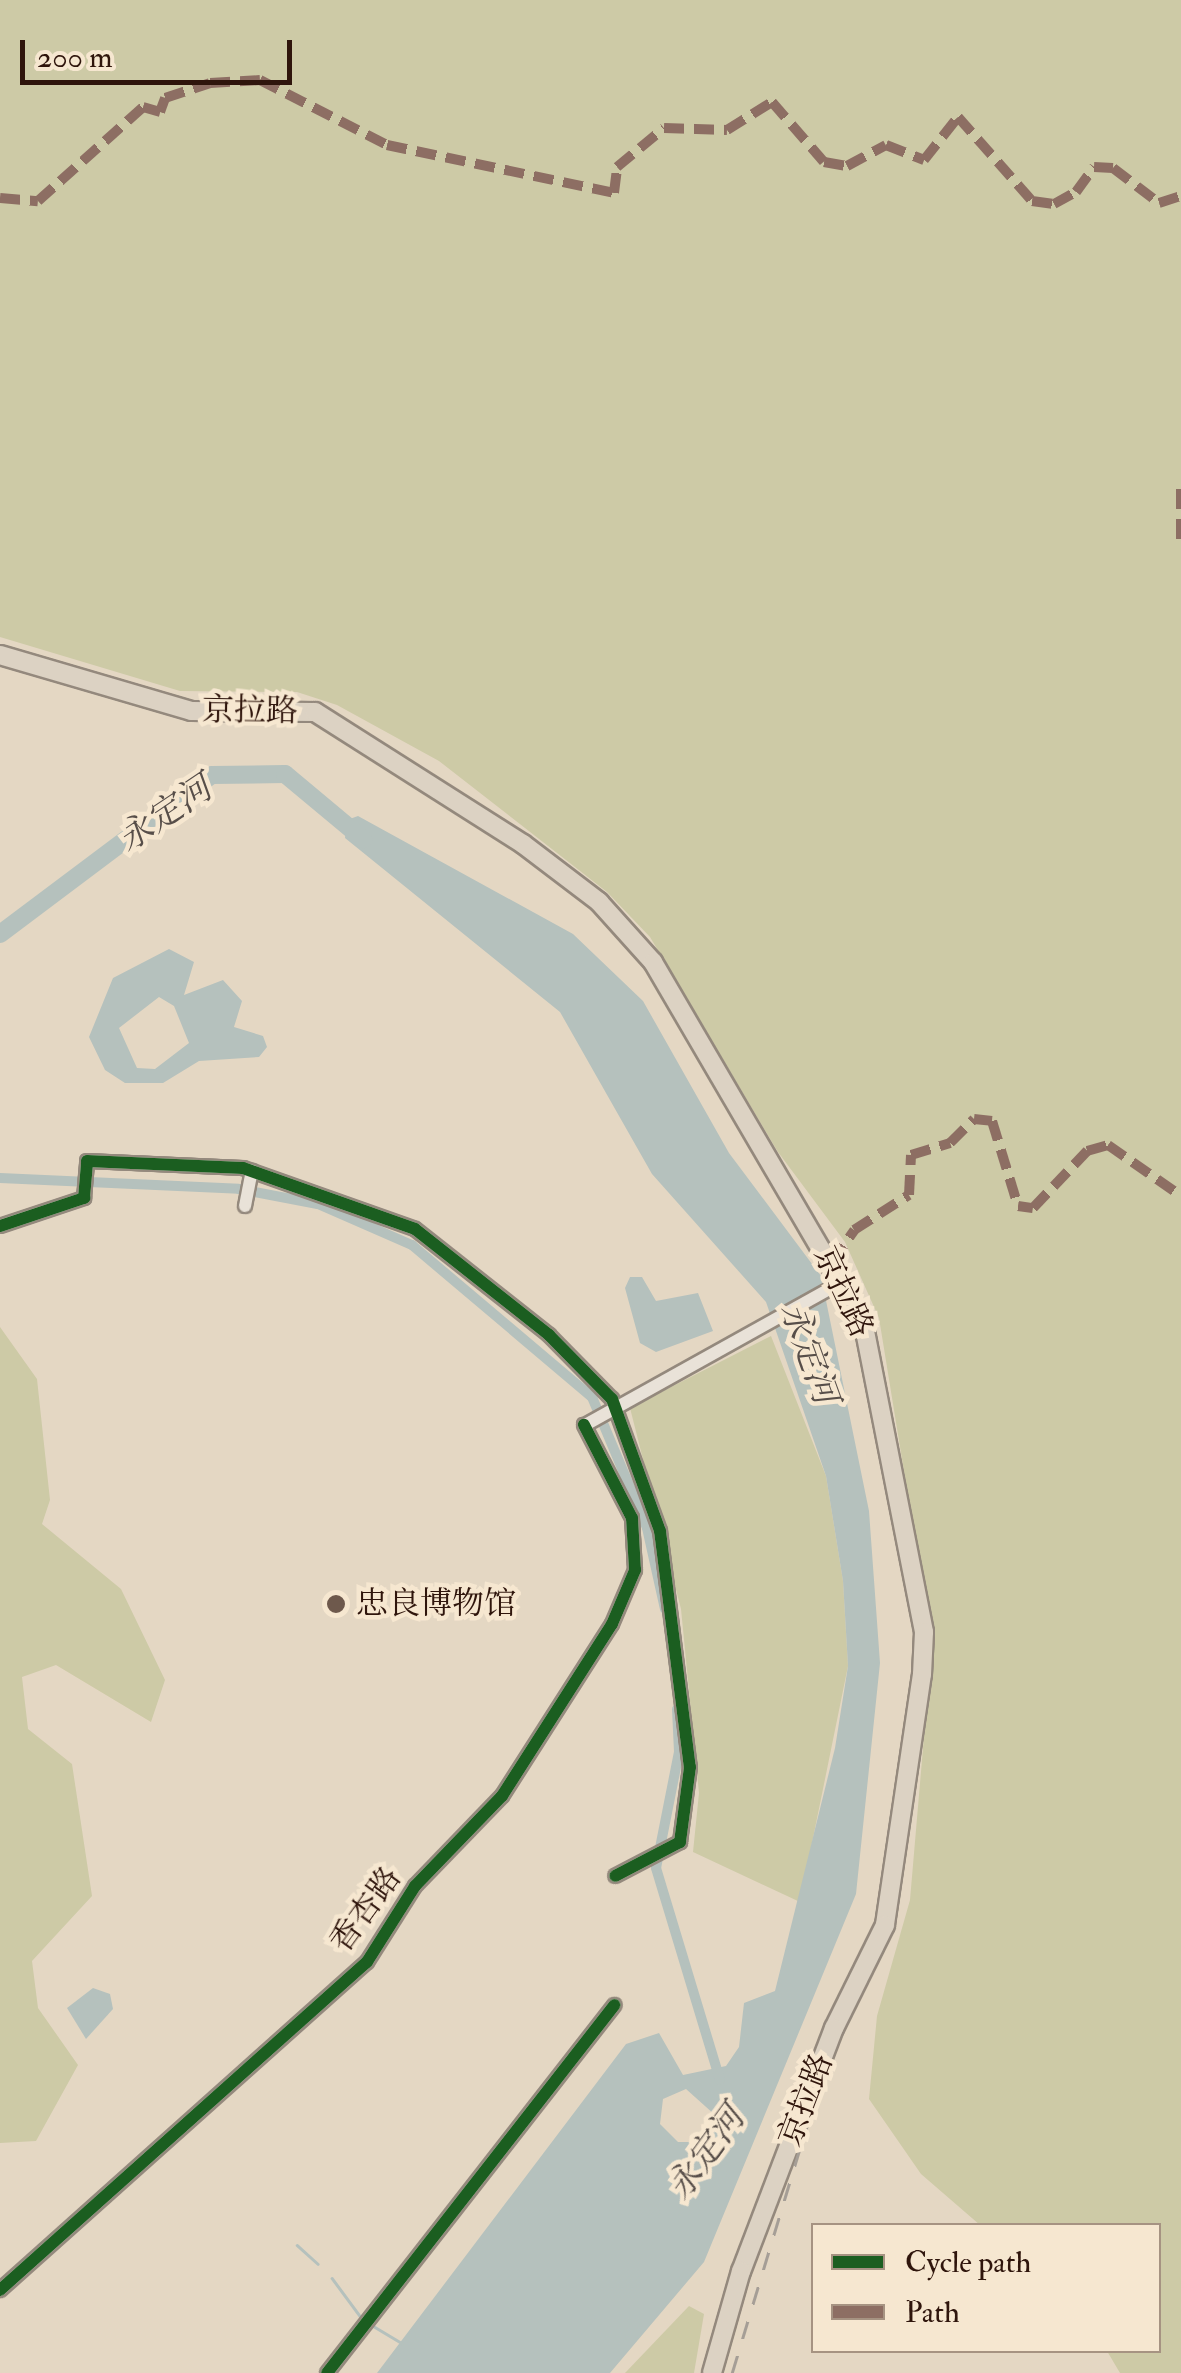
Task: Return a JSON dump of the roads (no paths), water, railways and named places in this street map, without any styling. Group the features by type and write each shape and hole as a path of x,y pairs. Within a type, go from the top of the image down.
{"highway":[{"name":"京拉路","path":"0,654 190,711 315,712 524,844 599,902 652,962 837,1285 873,1361 924,1632 922,1674 885,1925 774,2184 712,2373"}],"street":[{"path":"0,1226 84,1198 87,1160 252,1171 414,1228 550,1335 617,1406 660,1531 686,1693 682,1836 666,1852 615,1876"},
{"path":"245,1206 252,1171"},
{"name":"香杏路","path":"0,2290 367,1962 415,1886 502,1796 612,1624 634,1570 632,1518 584,1425 750,1328 837,1285"},
{"path":"327,2373 614,2005"}],"water":[{"path":"358,816 573,934 643,1001 729,1153 821,1276 869,1511 880,1663 856,1894 704,2262 610,2373 377,2373 626,2044 659,2033 683,2075 726,2066 739,2047 744,2003 775,1991 835,1748 848,1666 843,1581 826,1476 766,1302 652,1174 560,1012 345,838 347,820","holes":["686,2089 715,2115 698,2142 678,2142 660,2124 663,2099"]},
{"path":"169,949 194,962 184,995 223,980 242,1001 234,1027 263,1036 267,1047 259,1057 199,1061 163,1083 125,1083 105,1070 89,1037 113,978","holes":["159,997 174,1006 189,1043 155,1069 137,1068 119,1028"]},
{"path":"630,1277 642,1277 656,1301 698,1293 713,1331 656,1352 640,1343 625,1288"},
{"path":"93,1988 110,1994 113,2009 86,2039 67,2008"}],"waterway":[{"name":"永定河","path":"0,934 212,775 285,774 363,839"},
{"path":"0,1178 239,1189 318,1204 412,1245 592,1397 647,1528 665,1609"},
{"path":"677,1709 679,1752 656,1868 720,2080"},
{"path":"297,2245 318,2264"},
{"path":"332,2278 363,2320"},
{"path":"370,2324 402,2343"}],"railway":[{"path":"732,2373 811,2112"}],"place":[{"name":"忠良博物馆","path":"336,1604"}]}
